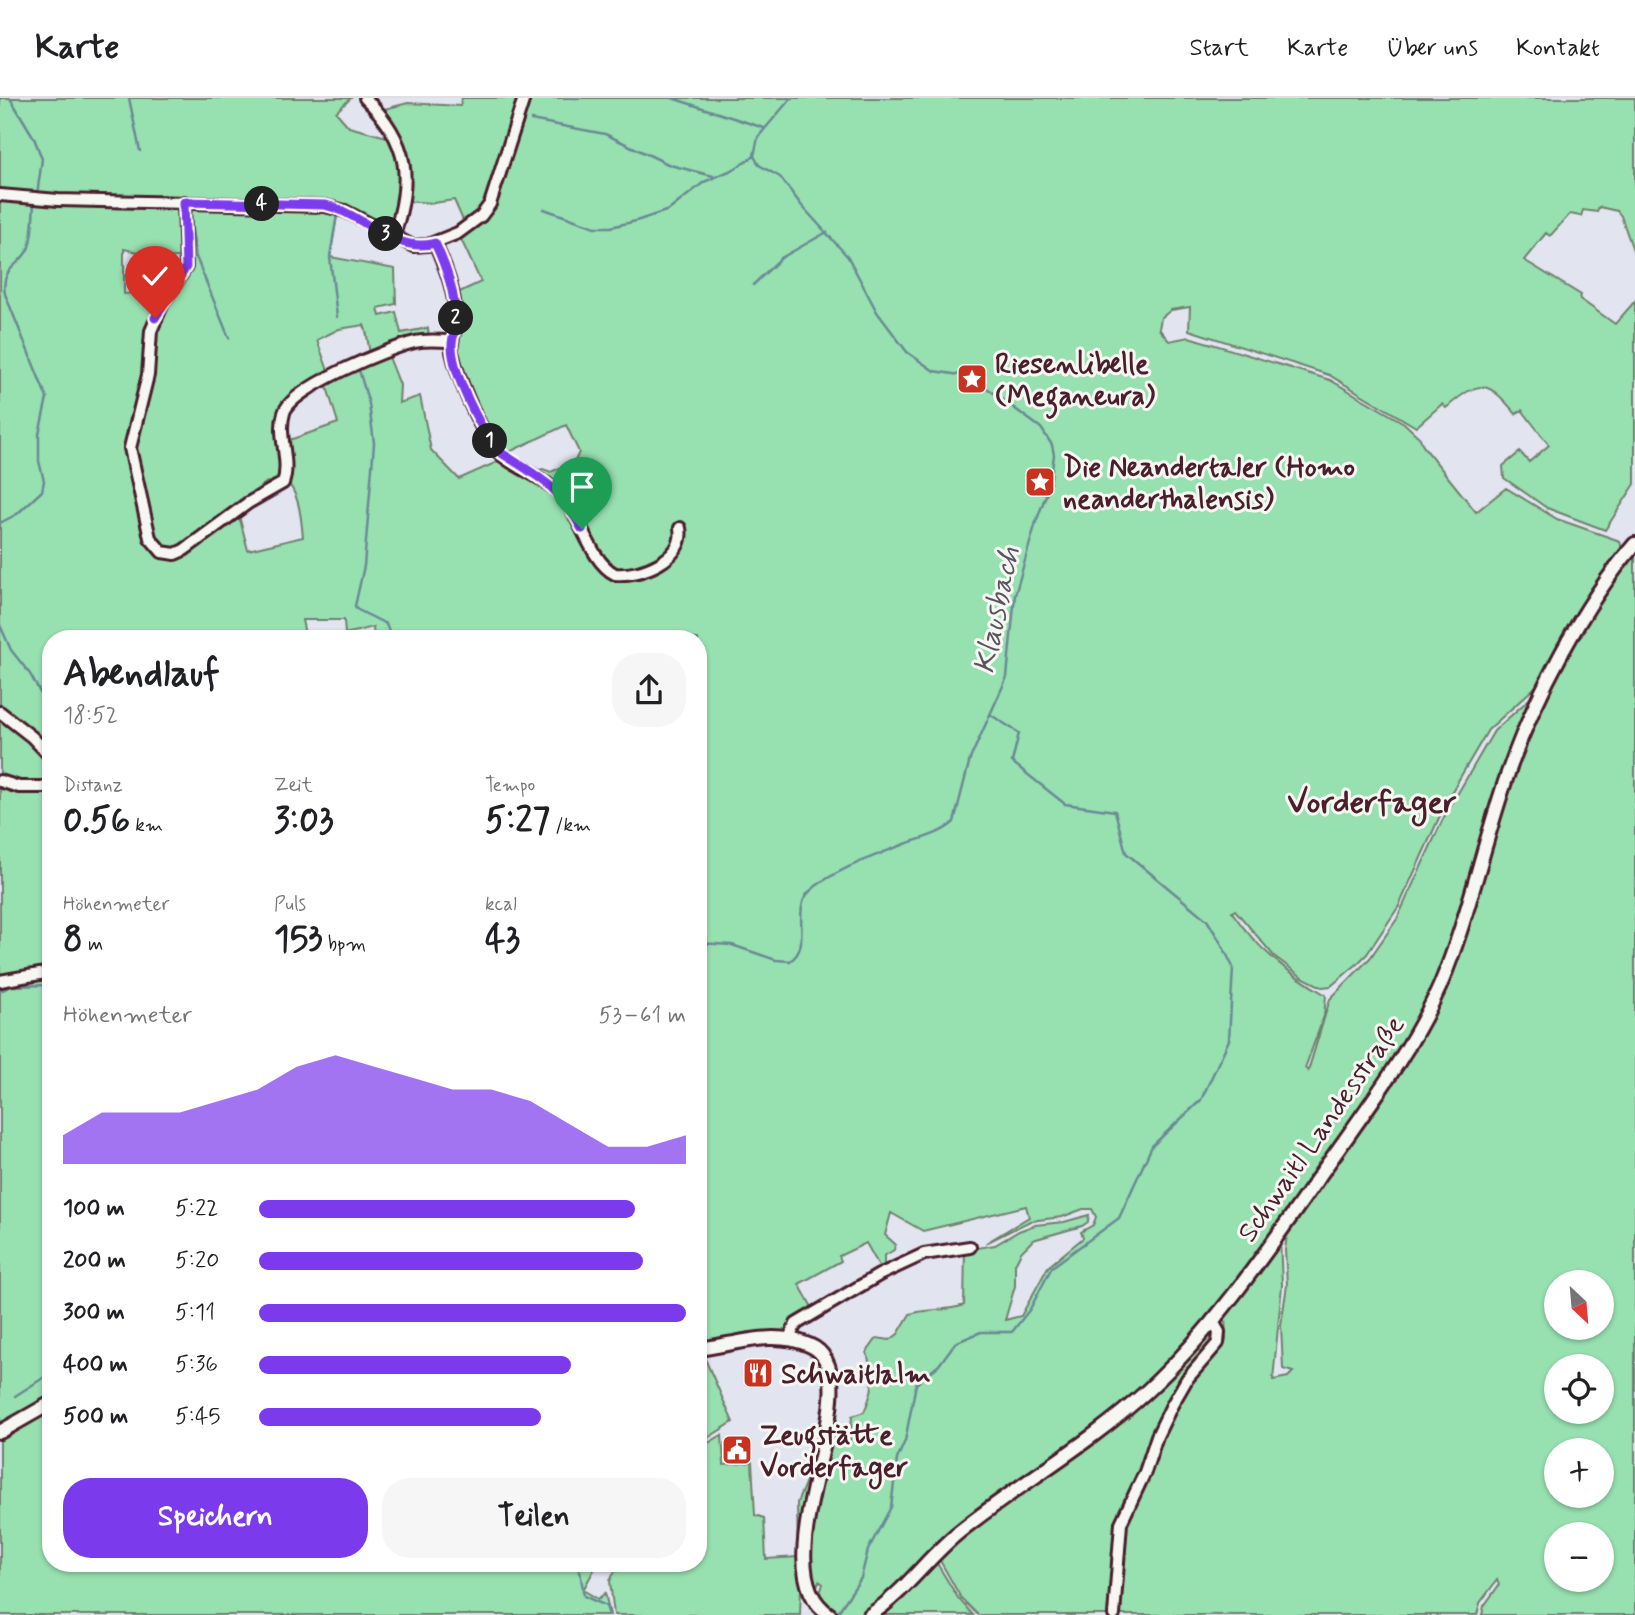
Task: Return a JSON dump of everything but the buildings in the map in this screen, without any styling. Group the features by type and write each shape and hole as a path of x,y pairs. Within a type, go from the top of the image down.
{"street":[{"path":"365,98 396,139 406,167 404,195 393,238"},
{"path":"0,195 71,201 325,205 345,211 413,246 435,243 461,231 486,211 524,98"},
{"path":"184,202 186,267 163,303 151,331 145,392 130,453 150,538 162,552 175,554 184,550 254,499 283,483 283,415 296,396 350,367 402,345 429,339 452,341"},
{"path":"435,243 452,286 456,323 452,351 463,384 495,449 544,480 562,495 610,573 636,573 659,563 679,543 681,528"},
{"name":"Schwaitl Landesstraße","path":"870,1615 957,1534 1111,1421 1148,1390 1212,1320 1280,1232 1403,1057 1425,1018 1459,935 1500,795 1525,728 1547,682 1588,611 1635,544"},
{"path":"0,712 42,748"},
{"path":"0,781 19,787 42,787"},
{"path":"0,981 42,974"},
{"path":"788,1340 796,1324 873,1278 923,1254 970,1247"},
{"path":"1114,1615 1121,1523 1145,1472 1161,1427 1186,1379 1218,1343 1220,1335 1212,1320"},
{"path":"707,1347 752,1338 788,1340 817,1349 828,1368 831,1412 811,1500 804,1574 810,1594 830,1615"},
{"path":"0,1432 42,1408"}],"green space":[{"path":"0,98 351,98 336,112 349,127 394,139 377,111 408,103 460,106 462,98 1635,98 1635,256 1621,216 1617,211 1599,207 1597,212 1583,210 1581,216 1570,214 1550,236 1546,233 1524,260 1581,295 1580,299 1615,324 1635,301 1635,484 1605,530 1547,508 1504,478 1503,466 1520,452 1529,462 1549,445 1522,410 1516,414 1490,389 1476,388 1446,408 1442,404 1416,427 1329,375 1189,330 1190,307 1171,310 1161,318 1159,329 1169,341 1189,337 1330,380 1404,423 1420,438 1423,446 1476,512 1506,488 1557,519 1620,541 1622,550 1544,679 1488,730 1448,798 1399,906 1367,954 1356,965 1331,986 1322,987 1302,977 1274,956 1235,910 1232,912 1252,938 1274,959 1326,995 1324,1016 1305,1068 1308,1071 1330,999 1370,958 1397,919 1443,819 1494,731 1535,694 1435,984 1399,1054 1234,1286 1144,1387 927,1555 867,1611 856,1615 838,1614 819,1597 823,1584 819,1581 814,1593 811,1554 817,1498 829,1441 850,1441 852,1416 864,1412 872,1388 867,1352 877,1338 890,1340 898,1334 910,1314 964,1305 965,1250 995,1245 1035,1225 1064,1222 1089,1215 1088,1222 1082,1226 1033,1240 1021,1252 1015,1264 1015,1286 1005,1320 1021,1316 1048,1267 1083,1238 1081,1232 1093,1225 1096,1217 1092,1209 1083,1209 1062,1217 1030,1221 986,1243 1029,1217 1026,1206 923,1231 891,1213 885,1235 895,1244 894,1250 884,1256 884,1266 879,1266 866,1243 839,1256 841,1261 799,1284 813,1309 789,1325 786,1332 749,1332 707,1341 707,630 373,630 373,627 345,630 344,620 302,620 304,630 42,630 42,785 22,785 0,778","holes":["454,200 466,227 458,233 481,282 453,295 452,351 495,449 504,459 459,479 431,450 420,396 399,403 400,385 387,352 429,339 428,328 401,333 396,312 380,316 378,308 396,304 395,269 330,257 338,209 393,238 403,201 433,203","124,249 143,253 144,261 185,256 172,289 124,294","364,325 372,358 330,376 317,340 339,329","330,378 327,387 338,423 284,442 282,424 305,389","566,425 579,452 575,461 551,472 543,469 531,472 506,456 509,452","285,480 294,492 303,537 248,550 238,512 240,502 267,482 277,487"]},
{"path":"1635,550 1635,1615 1482,1615 1484,1606 1499,1585 1497,1580 1480,1603 1477,1615 1118,1615 1123,1532 1160,1438 1185,1388 1223,1348 1226,1340 1225,1315 1280,1239 1282,1285 1273,1380 1288,1377 1293,1372 1283,1369 1281,1325 1287,1285 1285,1250 1288,1227 1429,1020 1512,775 1548,692 1592,613"},
{"path":"0,784 42,789 42,1403 0,1427"},
{"path":"1210,1334 1214,1343 1189,1371 1125,1504 1111,1615 978,1615 961,1598 938,1557"},
{"path":"707,1363 733,1422 707,1438"},
{"path":"42,1412 42,1572 593,1572 583,1590 598,1599 605,1593 610,1615 0,1615 0,1436"},
{"path":"722,1435 724,1465 752,1462 755,1515 764,1518 766,1559 798,1557 797,1503 815,1459 803,1533 800,1615 614,1615 610,1581 614,1572 707,1572 707,1444"},
{"path":"935,1560 958,1598 973,1615 879,1615"}],"waterway":[{"path":"10,98 34,138 42,159 37,195"},
{"path":"129,98 140,151"},
{"path":"573,98 578,98"},
{"path":"672,98 764,128"},
{"name":"Klausbach","path":"707,944 732,945 776,960 790,961 797,955 800,947 804,900 818,884 881,853 937,833 954,822 970,759 1007,677 1015,595 1050,484 1054,455 1052,445 1041,428 972,377 934,371 907,352 877,312 848,257 780,177 759,165 754,156 758,137 791,98"},
{"path":"531,120 605,134 670,165 713,176"},
{"path":"544,209 595,227 611,227 636,221 669,210 704,182 753,157"},
{"path":"0,523 17,514 42,491 44,481 39,461 39,434 47,398 5,294 4,285 9,272 29,247 34,203"},
{"path":"189,210 196,257 229,338"},
{"path":"337,215 330,257 337,317"},
{"path":"753,285 781,258 827,232"},
{"path":"359,370 369,404 374,443 364,566 355,606 386,624 388,630"},
{"name":"Klausbach","path":"0,625 11,650 30,674 42,696"},
{"path":"836,1615 861,1578 868,1550 891,1507 897,1459 905,1441 916,1384 939,1365 955,1343 981,1332 1012,1332 1030,1309 1052,1267 1119,1218 1152,1146 1201,1100 1229,1040 1233,967 1207,920 1126,853 1115,811 1065,804 1012,762 1019,733 991,715"},
{"path":"0,991 11,986 42,985"},
{"path":"15,1396 42,1379"},
{"path":"580,1572 584,1596 606,1606 609,1615"}],"place":[{"name":"Riesenlibelle (Meganeura)","path":"972,379"},
{"name":"Die Neandertaler (Homo neanderthalensis)","path":"1040,482"},
{"name":"Schwaitlalm","path":"758,1373"},
{"name":"Zeugstätte Vorderfager","path":"737,1450"}],"district":[{"name":"Vorderfager","path":"1372,801"}],"route":[{"path":"155,318 186,267 184,202 325,205 345,211 408,245 424,246 435,243 452,286 456,323 452,351 463,384 489,440 495,449 544,480 562,495 582,529"}]}
